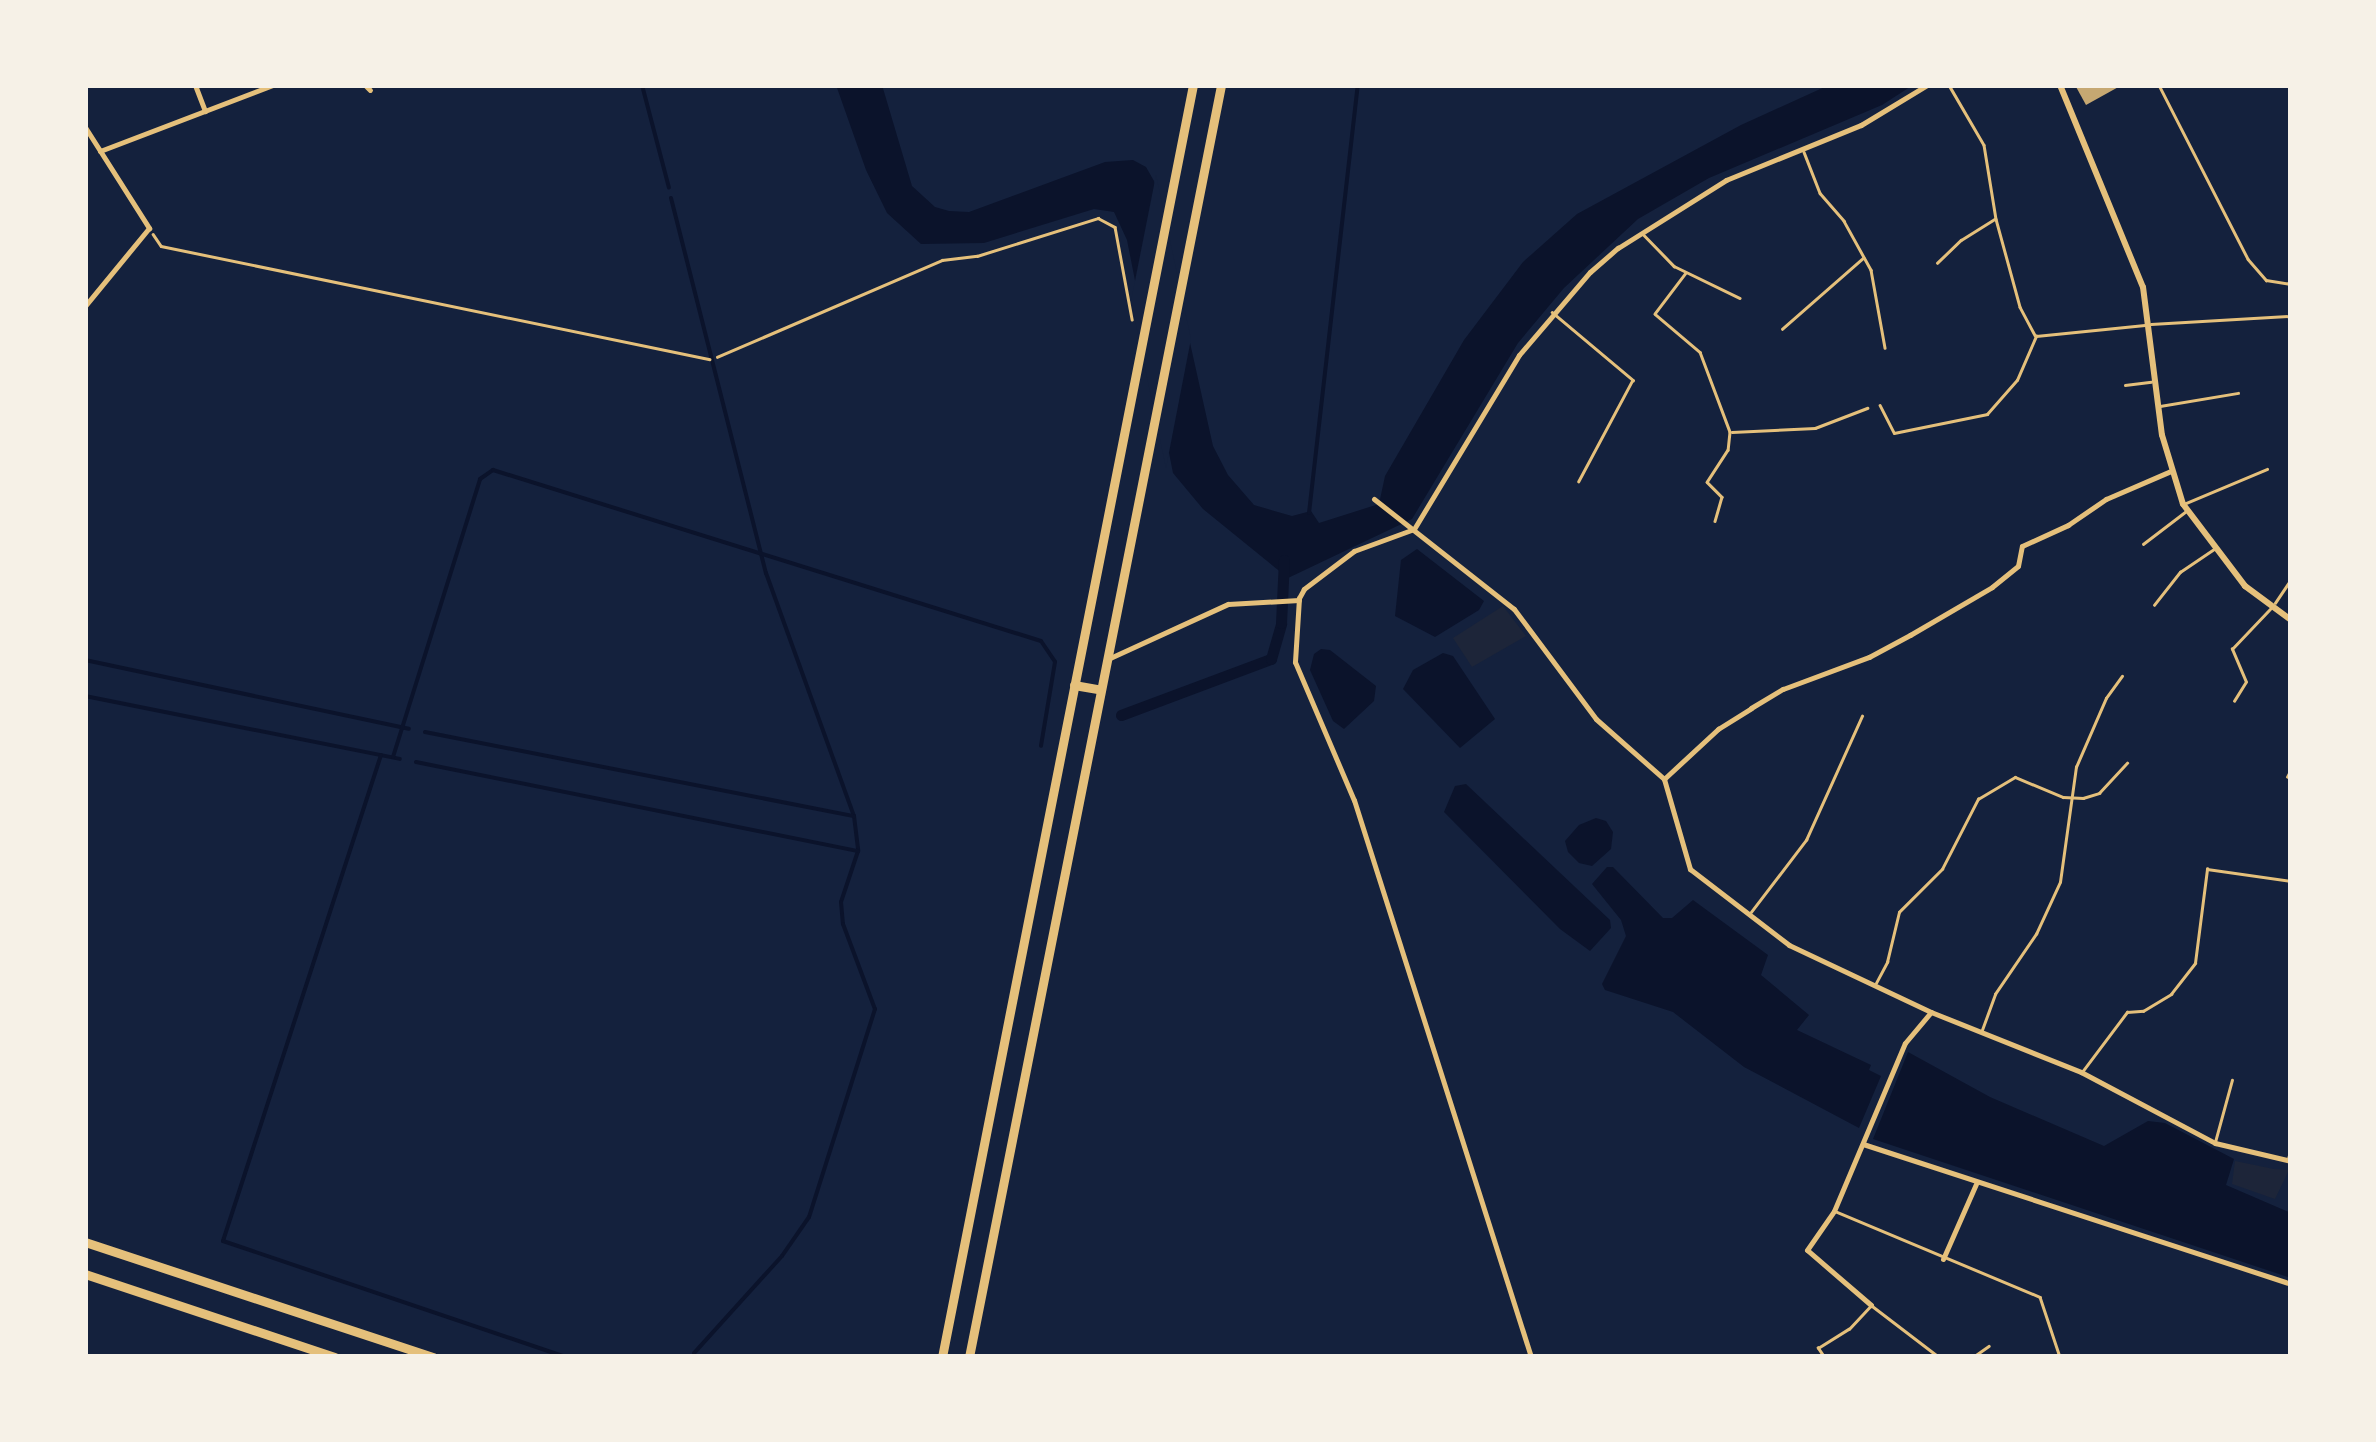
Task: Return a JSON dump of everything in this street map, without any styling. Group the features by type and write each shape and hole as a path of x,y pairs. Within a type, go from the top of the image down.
{"main road":[{"path":"942,1357 1193,85"},
{"path":"969,1357 1220,85"},
{"path":"1074,685 1101,690"},
{"path":"85,1242 432,1357"},
{"path":"85,1274 335,1357"}],"street":[{"path":"194,85 204,111"},
{"path":"100,151 273,85"},
{"path":"1531,1357 1354,800 1296,662 1299,600 1304,589 1333,563 1411,527 1450,475 1495,392 1552,312 1590,272 1642,232 1726,180 1861,126 1927,85"},
{"path":"2060,85 2143,287 2158,406 2171,470 2184,508 2245,586 2291,620"},
{"path":"85,128 149,228 85,306"},
{"path":"1664,779 1718,729 1751,708 1910,635 2018,566 2022,546 2068,526 2106,499 2171,470"},
{"path":"1374,498 1514,609 1596,719 1664,779 1690,869 1751,912 1789,945 1931,1012 2081,1072 2214,1143 2290,1161"},
{"path":"1107,659 1228,604 1299,600"},
{"path":"1871,1305 1807,1250 1834,1211 1905,1043 1931,1012"},
{"path":"1863,1144 2291,1284"},
{"path":"1943,1259 1976,1184"}],"lane":[{"path":"1949,85 1984,145 1996,218 2020,307 2036,336"},
{"path":"2159,85 2248,259 2266,280 2291,284"},
{"path":"1803,150 1820,193 1864,256 1876,287 1885,348"},
{"path":"1937,264 1960,240 1996,218"},
{"path":"1642,232 1660,254 1686,272 1740,298"},
{"path":"1782,329 1864,256"},
{"path":"1686,272 1655,314 1700,352 1730,432 1728,450 1707,482 1722,497 1714,521"},
{"path":"1552,312 1632,380 1579,481"},
{"path":"2036,336 2150,324 2291,316"},
{"path":"1880,405 1894,433 1987,414 2018,380 2036,336"},
{"path":"2125,385 2157,382"},
{"path":"2158,406 2238,394"},
{"path":"1730,432 1815,428 1868,408"},
{"path":"2142,544 2184,508 2268,469"},
{"path":"2154,605 2180,572 2214,549"},
{"path":"2234,700 2246,682 2232,649 2272,607 2291,579"},
{"path":"1981,1032 1996,994 2036,934 2060,882 2078,759 2106,698 2122,676"},
{"path":"1751,912 1806,840 1862,716"},
{"path":"1875,984 1887,962 1899,912 1942,870 1978,799 2015,777 2071,798 2098,793 2127,763"},
{"path":"2288,778 2291,769"},
{"path":"2081,1072 2127,1012 2143,1012 2171,994 2195,963 2207,869 2291,881"},
{"path":"2214,1143 2232,1080"},
{"path":"2290,1161 2291,1148"},
{"path":"1834,1211 2040,1297 2060,1357"},
{"path":"1824,1357 1818,1348 1850,1328 1871,1305 1939,1357"},
{"path":"1972,1357 1989,1346"}],"path":[{"path":"717,357 942,260 976,256 1098,218 1114,227 1132,319"},
{"path":"149,228 162,246 709,359"}],"shaded area":[{"path":"836,85 882,85 912,186 935,207 949,211 969,212 1105,162 1133,160 1146,167 1154,181 1213,446 1228,475 1254,505 1292,516 1311,511 1319,523 1379,504 1385,476 1464,340 1523,262 1577,214 1741,125 1829,85 1913,85 1882,105 1709,178 1638,219 1564,288 1518,343 1412,519 1288,578 1203,509 1173,473 1127,240 1114,212 1094,209 984,243 921,244 887,213 866,170"},
{"path":"1417,549 1484,601 1479,610 1435,637 1395,616 1401,560"},
{"path":"1503,606 1526,636 1472,667 1453,638"},
{"path":"1321,649 1330,650 1376,686 1374,701 1344,729 1333,721 1310,670 1314,654"},
{"path":"1443,653 1453,656 1495,719 1460,748 1403,689 1413,670"},
{"path":"1466,784 1610,920 1611,928 1590,951 1560,929 1444,812 1455,786"},
{"path":"1596,818 1606,821 1613,832 1611,849 1592,866 1579,863 1568,852 1565,841 1579,825"},
{"path":"1607,867 1613,867 1663,918 1672,918 1693,900 1768,955 1761,975 1809,1015 1797,1030 1871,1065 1869,1070 1881,1076 1859,1128 1744,1067 1673,1012 1605,990 1602,984 1626,936 1621,920 1592,884"},
{"path":"1908,1052 1990,1097 2104,1146 2148,1121 2165,1123 2234,1159 2226,1185 2291,1213 2291,1278 1873,1139"},
{"path":"2235,1161 2289,1170 2275,1199 2232,1184"}],"pier":[{"path":"1156,175 1191,339 1166,468 1131,301"}],"building":[{"path":"2075,85 2122,85 2086,105"}],"waterway":[{"path":"642,85 669,188"},
{"path":"1309,513 1358,85"},
{"path":"671,198 766,573 854,816 858,851 841,902 843,924 875,1009 809,1217 782,1256 694,1353"},
{"path":"393,757 480,479 493,470 1041,641 1055,662 1041,746"},
{"path":"1121,715 1271,659 1281,623 1284,560"},
{"path":"85,660 409,729"},
{"path":"85,696 400,759"},
{"path":"425,732 854,816"},
{"path":"381,755 223,1241 565,1357"},
{"path":"416,762 858,851"}]}
